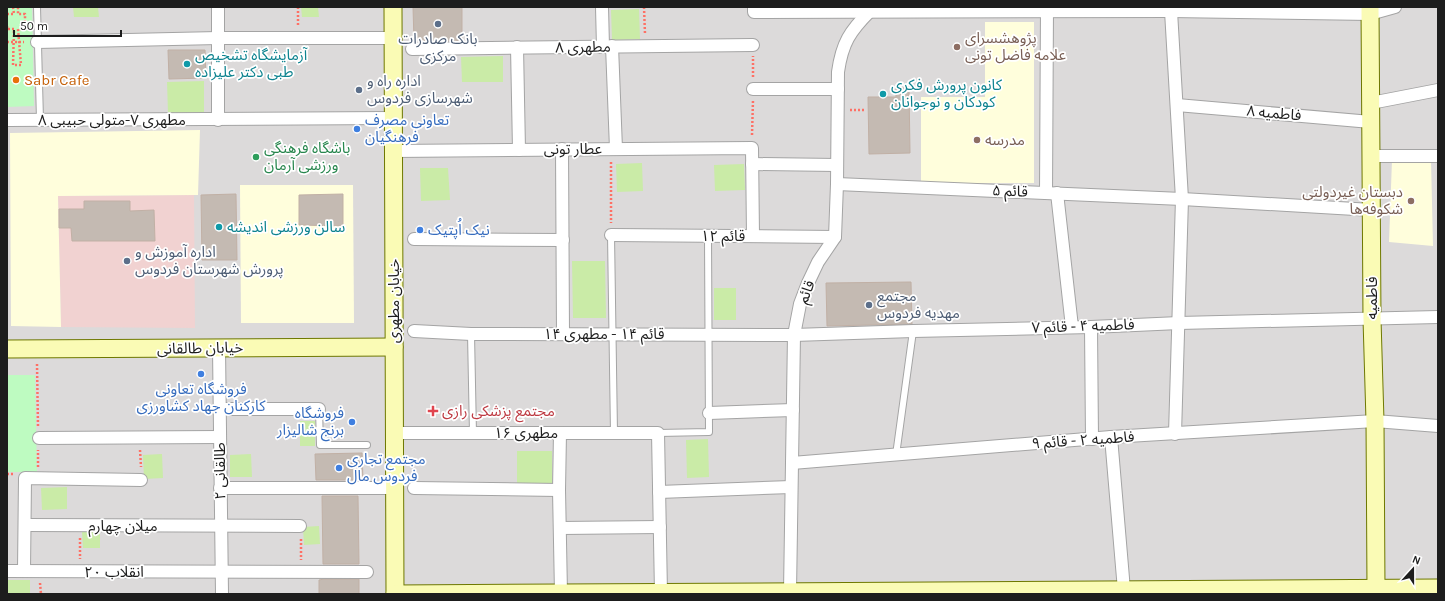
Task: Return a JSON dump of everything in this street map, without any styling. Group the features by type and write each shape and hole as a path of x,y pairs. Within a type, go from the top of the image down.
{"street":[{"path":"218,7 218,120"},
{"name":"خیابان مطهری","path":"393,7 395,594"},
{"path":"602,7 608,47 613,149"},
{"path":"754,10 1152,9 1171,11 1370,11 1395,7"},
{"path":"835,237 838,72 840,56 847,38 870,9"},
{"path":"1047,9 1052,193 1072,327"},
{"path":"1171,11 1182,199 1175,434"},
{"name":"فاطمیه","path":"1370,11 1372,319 1375,422 1386,590"},
{"path":"37,42 218,38 393,38"},
{"name":"مطهری ۸","path":"412,49 753,45"},
{"path":"517,47 519,150"},
{"path":"753,89 838,89"},
{"path":"1371,103 1438,90"},
{"name":"فاطمیه ۸","path":"1177,105 1371,122"},
{"name":"مطهری ۷-متولی حبیبی ۸","path":"7,120 393,118"},
{"name":"عطار تونی","path":"393,151 752,148 752,164"},
{"path":"562,149 563,334"},
{"path":"1371,156 1438,156"},
{"path":"753,236 752,164 837,165"},
{"name":"قائم ۵","path":"837,184 1182,199 1372,210"},
{"name":"قائم ۱۲","path":"611,235 835,237"},
{"name":"قائم","path":"790,592 794,335 800,304 808,283 818,262 835,237"},
{"path":"414,239 562,240"},
{"name":"فاطمیه ۴ - قائم ۷","path":"794,335 1091,327 1178,323 1438,317"},
{"path":"1091,327 1092,439"},
{"name":"قائم ۱۴ - مطهری ۱۴","path":"414,331 470,334 794,335"},
{"name":"خیابان طالقانی","path":"7,349 394,347"},
{"name":"طالقانی ۲","path":"219,348 222,594"},
{"path":"220,409 318,409"},
{"path":"709,413 793,410"},
{"name":"فاطمیه ۲ - قائم ۹","path":"792,463 1111,437 1375,422 1438,426"},
{"name":"مطهری ۱۶","path":"394,433 658,433"},
{"path":"658,433 661,593"},
{"path":"560,434 559,490 561,593"},
{"path":"38,438 220,437"},
{"path":"1111,437 1124,590"},
{"path":"24,571 25,478 141,480"},
{"path":"659,492 791,487"},
{"path":"220,488 395,488"},
{"path":"414,488 559,490"},
{"name":"میلان چهارم","path":"25,525 300,526"},
{"path":"560,528 660,527"},
{"name":"انقلاب ۲۰","path":"7,571 367,572"},
{"path":"395,594 1062,592 1124,590 1240,592 1438,588"}],"lane":[{"path":"37,7 40,120"},
{"path":"611,235 614,433"},
{"path":"658,433 709,432 708,236"},
{"path":"896,455 913,331"},
{"path":"470,334 473,434"},
{"path":"318,409 320,445 367,445"}],"path":[{"path":"7,14 14,14 13,7"},
{"path":"7,26 7,29 14,29 13,65 21,65 18,29 25,29 25,14 18,14 18,7"},
{"path":"298,7 298,38"},
{"path":"644,7 645,46"},
{"path":"7,42 37,42"},
{"path":"611,235 613,149"},
{"path":"37,350 38,479"},
{"path":"140,438 141,480"},
{"path":"80,526 80,572"},
{"path":"300,526 301,572"}],"shaded area":[{"path":"7,7 1438,7 1438,594 7,594"},
{"name":"مدرسه","path":"985,22 1034,22 1034,183 921,183 921,97 985,97"},
{"path":"200,130 198,195 58,196 61,327 11,326 10,133"},
{"name":"دبستان غیردولتی شکوفه‌ها","path":"1392,160 1431,160 1433,246 1389,242"},
{"path":"240,185 353,185 354,323 241,323"},
{"name":"اداره آموزش و پرورش شهرستان فردوس","path":"194,195 195,328 61,327 58,196"}],"green space":[{"path":"7,7 32,7 34,106 7,107"},
{"path":"73,7 98,7 99,17 74,17"},
{"path":"301,7 318,7 319,17 302,17"},
{"path":"639,9 640,39 612,40 611,10"},
{"path":"503,56 503,82 462,82 461,57"},
{"path":"204,81 204,113 168,114 167,82"},
{"path":"642,163 643,191 617,192 616,164"},
{"path":"744,164 745,190 715,191 714,165"},
{"path":"420,168 448,168 450,200 421,201"},
{"path":"572,261 605,261 606,318 573,318"},
{"path":"714,288 736,288 736,320 714,320"},
{"path":"7,375 35,375 37,472 7,472"},
{"path":"300,421 315,421 315,446 300,446"},
{"path":"708,439 709,477 687,478 686,440"},
{"path":"517,451 552,451 552,484 517,485"},
{"path":"162,454 163,478 144,479 143,455"},
{"path":"251,454 252,477 230,477 230,455"},
{"path":"67,487 67,509 42,510 41,488"},
{"path":"319,526 320,544 304,545 303,527"},
{"path":"100,531 100,548 83,548 82,532"},
{"path":"7,580 30,580 30,594 7,594"}],"building":[{"name":"بانک صادرات مرکزی","path":"413,7 462,7 462,41 414,41"},
{"name":"آزمایشگاه تشخیص طبی دکتر علیزاده","path":"168,50 205,50 206,78 169,79"},
{"path":"896,88 909,88 910,153 869,154 868,97 896,97"},
{"name":"سالن ورزشی اندیشه","path":"236,194 237,260 202,260 201,195"},
{"path":"343,194 343,226 299,225 299,195"},
{"path":"84,201 130,201 130,211 154,210 155,241 72,241 71,228 59,228 59,209 84,209"},
{"name":"مجتمع مهدیه فردوس","path":"911,282 912,324 827,326 826,283"},
{"name":"مجتمع تجاری فردوس مال","path":"362,453 363,480 316,480 315,454"},
{"path":"322,496 358,496 359,564 323,564"},
{"path":"359,579 359,594 319,594 319,580"}],"place":[{"name":"بانک صادرات مرکزی","path":"438,24"},
{"name":"پژوهشسرای علامه فاضل تونی","path":"957,47"},
{"name":"آزمایشگاه تشخیص طبی دکتر علیزاده","path":"187,64"},
{"name":"Sabr Cafe","path":"16,80"},
{"name":"اداره راه و شهرسازی فردوس","path":"359,90"},
{"name":"کانون پرورش فکری کودکان و نوجوانان","path":"883,94"},
{"name":"تعاونی مصرف فرهنگیان","path":"357,129"},
{"name":"مدرسه","path":"977,140"},
{"name":"باشگاه فرهنگی ورزشی آرمان","path":"256,157"},
{"name":"دبستان غیردولتی شکوفه‌ها","path":"1411,201"},
{"name":"سالن ورزشی اندیشه","path":"219,227"},
{"name":"نیک اُپتیک","path":"420,230"},
{"name":"اداره آموزش و پرورش شهرستان فردوس","path":"127,261"},
{"name":"مجتمع مهدیه فردوس","path":"869,305"},
{"name":"فروشگاه تعاونی کارکنان جهاد کشاورزی","path":"201,374"},
{"name":"مجتمع پزشکی رازی","path":"433,411"},
{"name":"فروشگاه برنج شالیزار","path":"352,422"},
{"name":"مجتمع تجاری فردوس مال","path":"339,468"}]}
